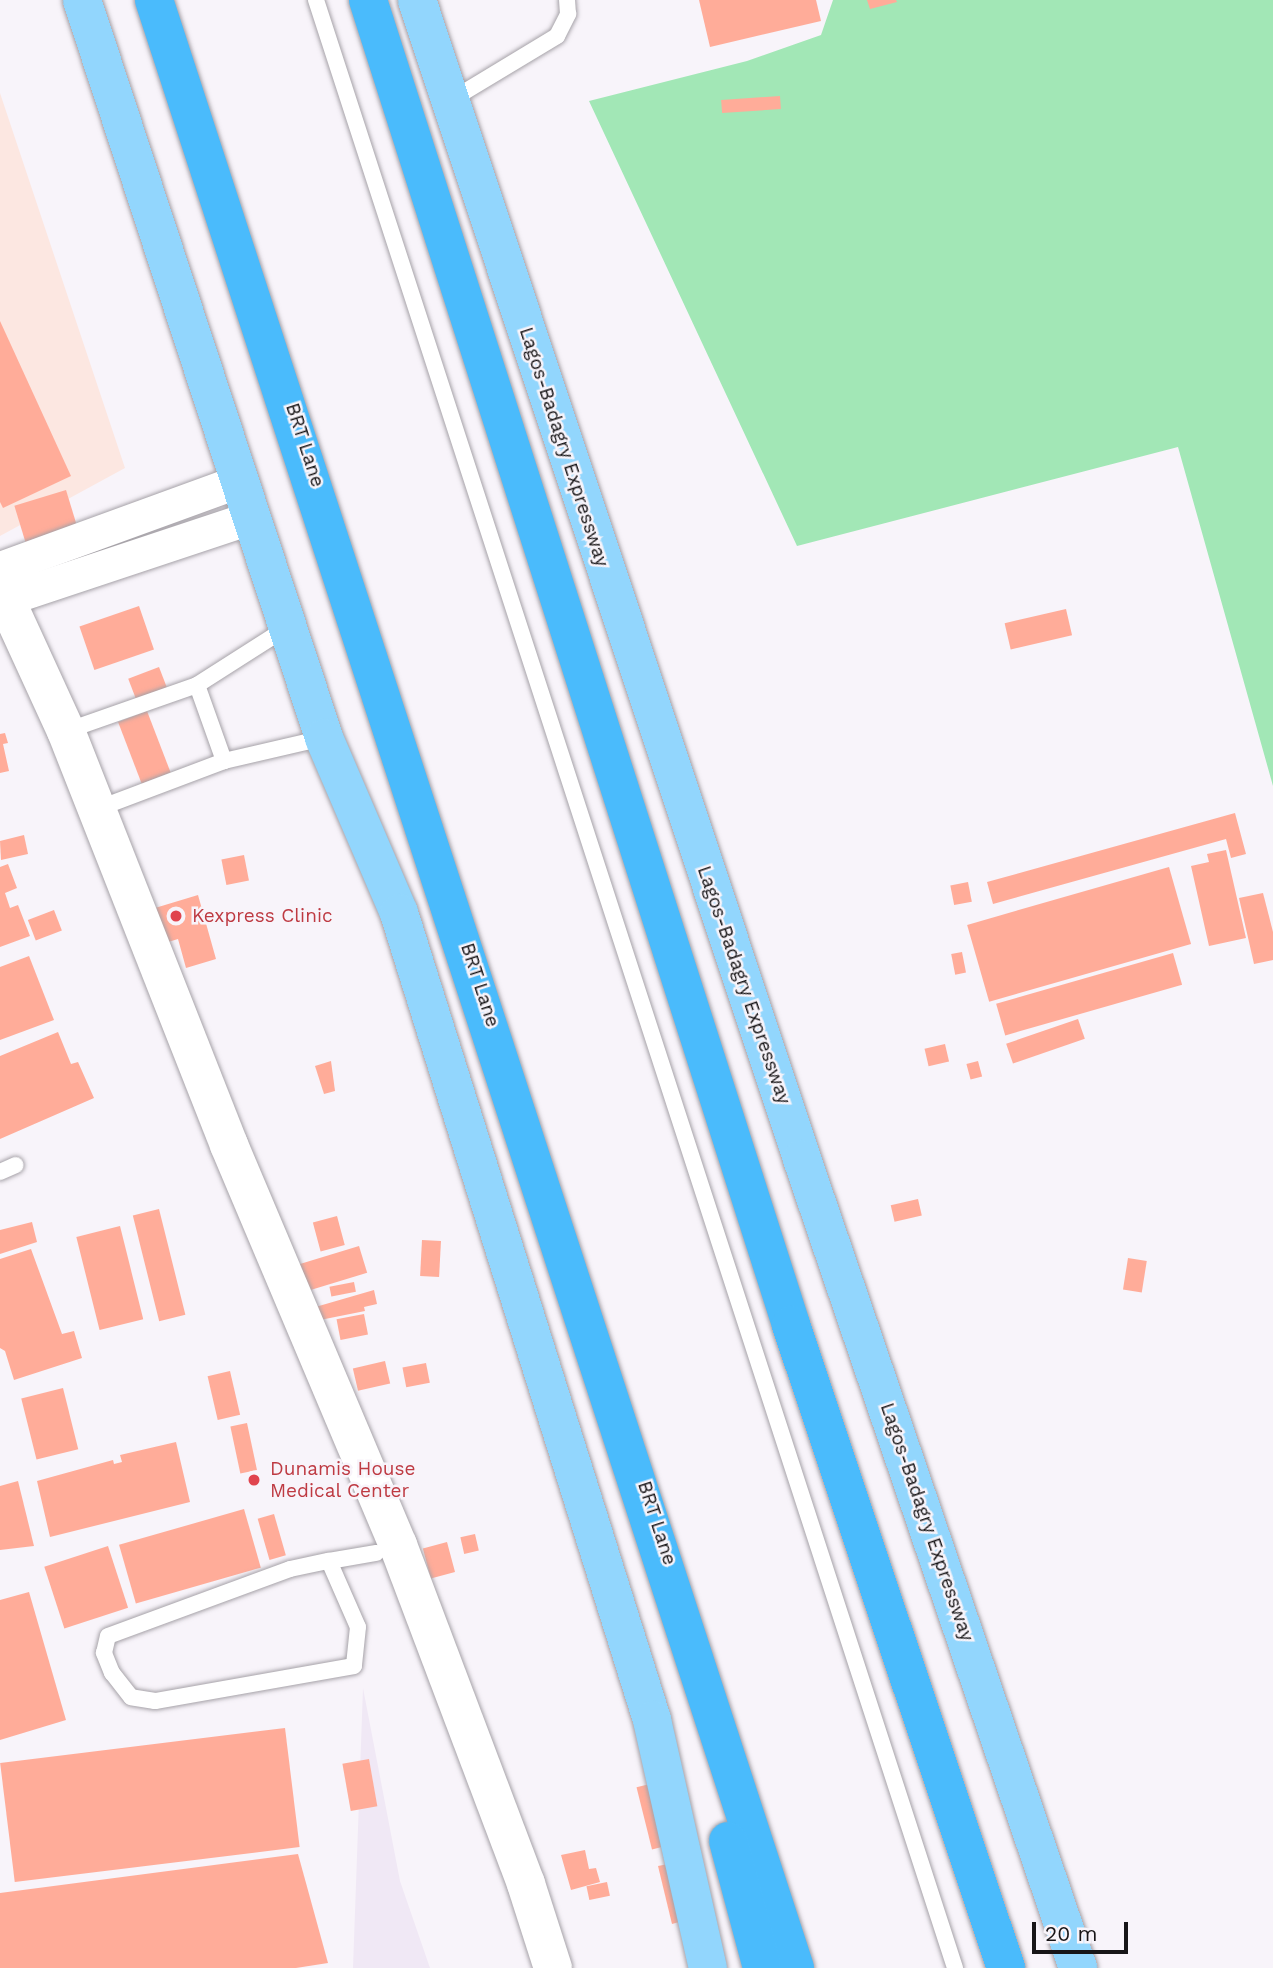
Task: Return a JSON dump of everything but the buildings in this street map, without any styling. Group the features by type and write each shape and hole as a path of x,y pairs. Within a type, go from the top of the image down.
{"highway":[{"path":"154,0 795,1968"},
{"path":"368,0 791,1325 1006,1968"},
{"path":"791,1325 1034,1968"},
{"path":"626,1453 762,1968"}],"main road":[{"path":"82,0 324,738 399,913 648,1707 708,1968"},
{"name":"Lagos-Badagry Expressway","path":"417,0 1078,1968"},
{"path":"1,589 66,731 234,1157 398,1545 553,1968"},
{"path":"0,649 376,1553 504,1891 525,1968"}],"street":[{"path":"1,589 239,481"},
{"path":"1,589 250,518"}],"lane":[{"name":"BRT Lane","path":"161,0 804,1968"},
{"path":"316,0 955,1968"},
{"path":"450,100 557,36 568,14 567,0"},
{"path":"66,731 197,685 286,628"},
{"path":"197,685 224,761"},
{"path":"97,809 224,761 324,738"},
{"path":"0,1172 16,1165"},
{"path":"329,1561 358,1627 354,1666 155,1701 131,1697 112,1673 104,1653 108,1636 290,1569 329,1561 376,1553"}],"shaded area":[{"path":"0,93 125,468 0,536"},
{"path":"363,1688 400,1881 430,1968 353,1968"}],"green space":[{"path":"833,0 1273,0 1273,786 1178,447 797,546 589,101 747,61 821,35"}],"place":[{"name":"Kexpress Clinic","path":"176,916"},
{"name":"Dunamis House Medical Center","path":"254,1480"}]}
